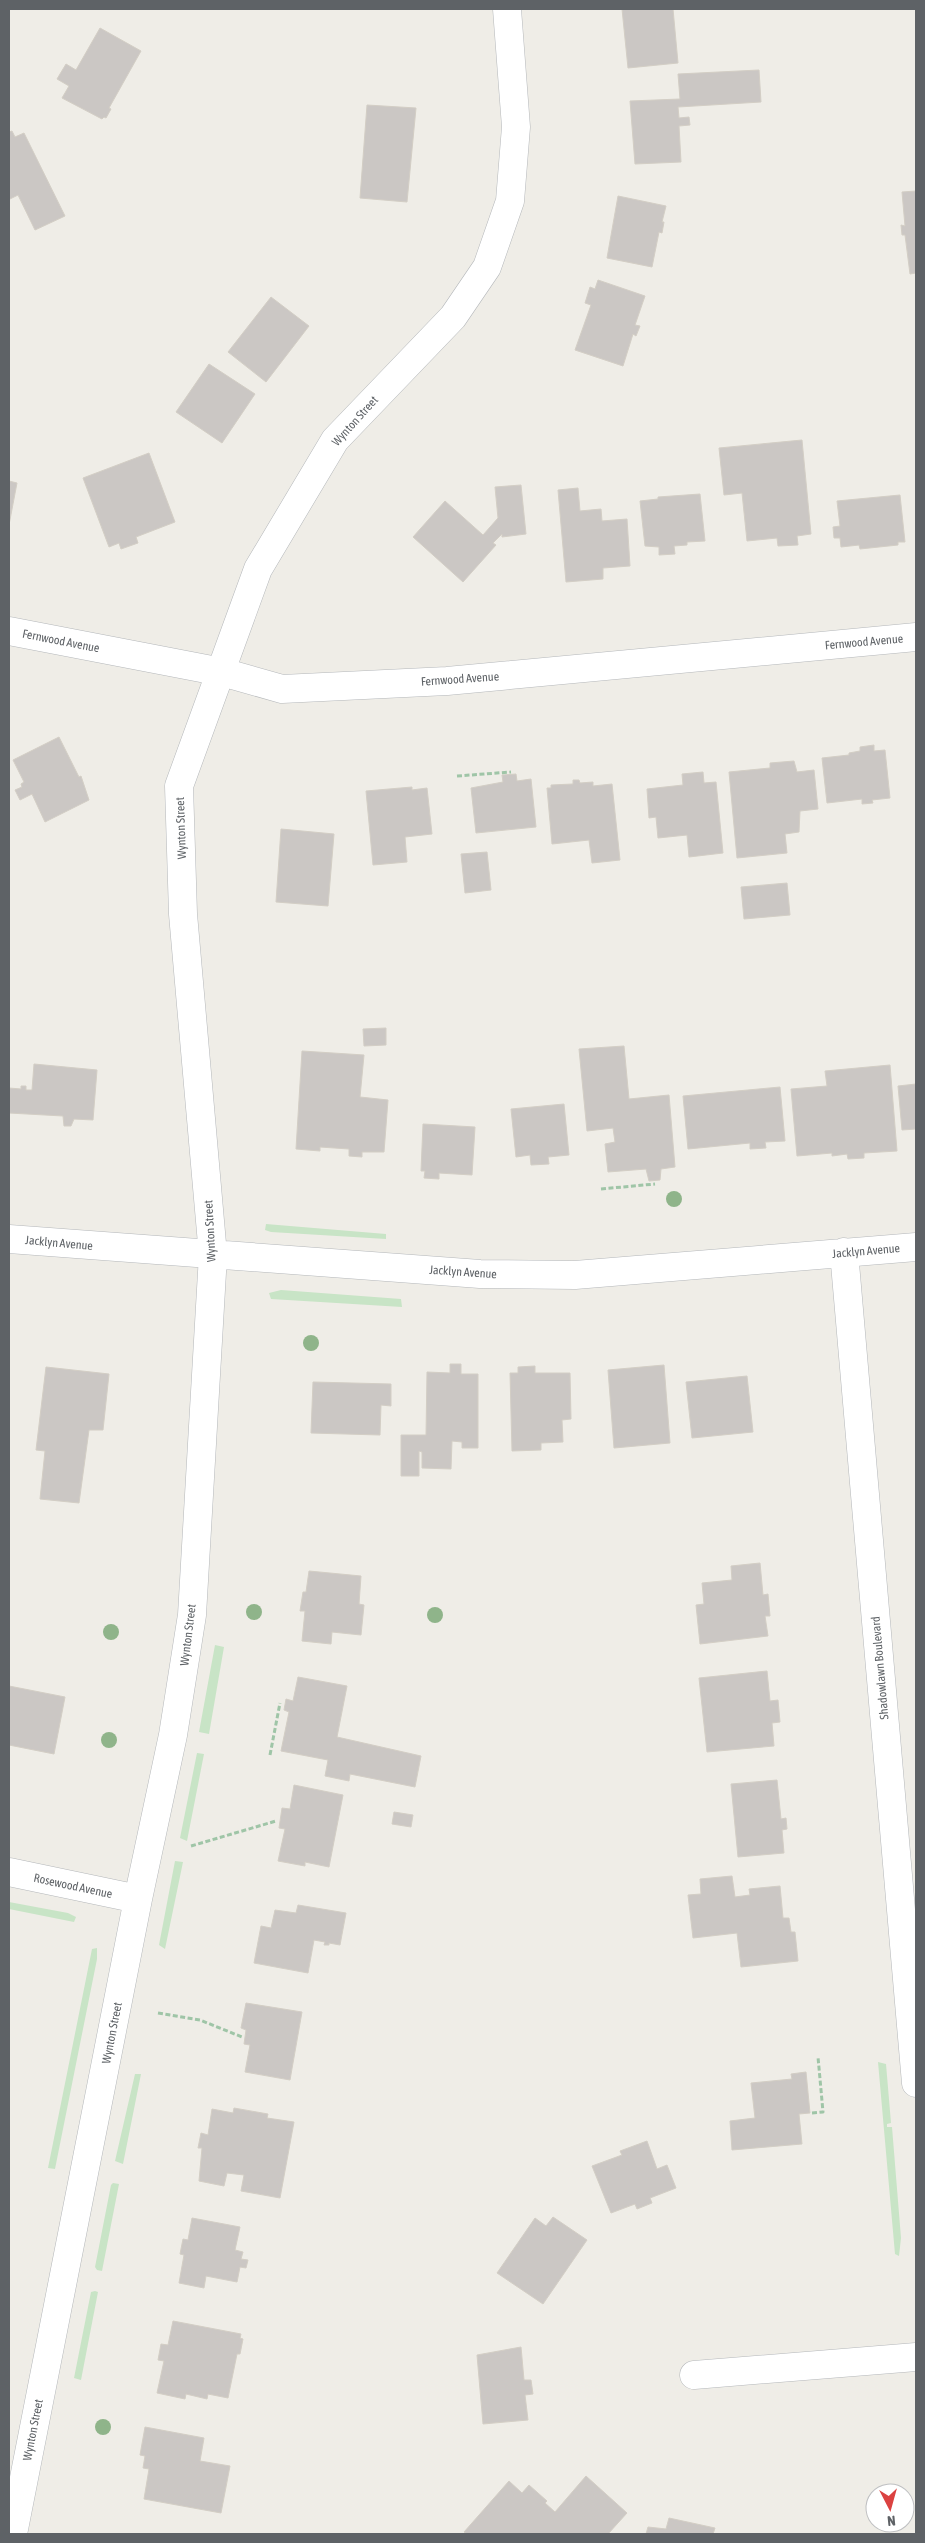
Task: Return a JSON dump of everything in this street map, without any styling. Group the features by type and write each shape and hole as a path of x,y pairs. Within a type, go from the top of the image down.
{"street":[{"name":"Wynton Street","path":"13,2534 138,1899 173,1735 190,1635 213,1255 183,914 179,786 258,569 335,440 452,316 487,268 510,201 516,128 507,9"},
{"name":"Fernwood Avenue","path":"9,631 222,672 282,689 438,682 916,637"},
{"name":"Jacklyn Avenue","path":"9,1239 486,1274 536,1275 613,1272 916,1247"},
{"name":"Shadowlawn Boulevard","path":"844,1252 916,2083"},
{"name":"Rosewood Avenue","path":"9,1872 138,1899"},
{"path":"694,2375 916,2357"}],"path":[{"path":"458,776 511,772"},
{"path":"601,1189 655,1184"},
{"path":"270,1755 280,1703"},
{"path":"191,1846 276,1821"},
{"path":"158,2013 200,2020 242,2037"},
{"path":"812,2113 823,2112 818,2057"}],"green space":[{"path":"266,1224 386,1234 386,1239 271,1232 265,1230"},
{"path":"281,1290 401,1299 402,1307 271,1299 269,1293"},
{"path":"215,1645 224,1647 209,1734 199,1732"},
{"path":"197,1753 204,1754 187,1841 180,1838"},
{"path":"175,1861 183,1862 165,1949 159,1945"},
{"path":"9,1902 68,1913 76,1917 74,1922 9,1909"},
{"path":"97,1948 97,1959 55,2169 48,2168 92,1949"},
{"path":"878,2062 886,2064 891,2123 887,2124 887,2127 892,2127 901,2238 899,2256 895,2254"},
{"path":"135,2074 141,2074 123,2164 115,2161"},
{"path":"113,2183 119,2184 102,2271 97,2270 95,2267 111,2185"},
{"path":"91,2292 98,2292 81,2380 74,2378"}],"building":[{"path":"622,9 673,9 678,63 628,68"},
{"path":"100,28 141,51 109,108 111,109 106,118 102,119 62,98 69,86 57,79 66,64 76,70"},
{"path":"759,70 761,102 678,107 679,118 689,117 690,125 679,126 681,162 635,164 630,101 680,99 678,74"},
{"path":"367,105 416,108 407,202 360,198"},
{"path":"12,131 15,137 24,133 65,216 35,230 18,195 10,199 9,197 9,132"},
{"path":"916,191 916,273 910,274 905,235 902,235 901,225 905,226 902,192"},
{"path":"618,196 666,206 662,222 664,222 662,233 659,232 652,267 607,258"},
{"path":"598,280 645,296 635,325 640,326 636,336 633,334 623,366 575,350 591,305 585,303 590,287 595,289"},
{"path":"271,297 309,326 266,382 228,352"},
{"path":"209,364 255,394 222,443 176,412"},
{"path":"802,440 811,534 797,536 798,545 778,546 777,538 747,541 742,493 724,495 719,448"},
{"path":"149,453 175,522 136,537 138,543 121,549 119,543 109,547 83,478"},
{"path":"9,481 17,483 9,525"},
{"path":"521,485 526,534 502,537 502,534 493,543 496,545 463,582 413,537 445,501 483,535 498,518 495,487"},
{"path":"578,488 580,511 601,509 602,521 627,519 630,566 603,568 603,579 566,582 558,490"},
{"path":"700,494 705,541 687,542 687,545 674,546 675,554 659,555 659,547 645,546 640,501 658,499 658,497"},
{"path":"900,495 905,542 898,542 898,545 860,549 859,545 841,547 840,538 834,538 833,527 840,526 837,501"},
{"path":"59,737 79,777 81,776 89,800 45,822 32,794 20,800 15,790 22,787 21,784 24,782 13,760"},
{"path":"874,745 874,751 885,750 890,798 872,800 873,803 862,804 862,799 827,803 822,758 849,755 849,753 860,751 860,747"},
{"path":"794,761 797,772 814,770 818,809 800,811 799,832 785,834 787,853 737,858 729,772 770,768 770,763"},
{"path":"703,772 704,783 716,782 723,853 689,857 687,835 658,838 656,817 649,818 647,789 683,785 682,774"},
{"path":"516,774 517,781 531,779 536,827 476,833 471,788 503,782 502,775"},
{"path":"573,780 579,780 580,783 593,782 593,786 612,784 620,860 592,863 589,840 552,844 547,788 551,788 551,785 573,784"},
{"path":"412,787 412,790 427,788 432,834 405,837 407,862 373,865 366,791"},
{"path":"281,829 334,834 328,906 276,902"},
{"path":"487,852 491,890 465,893 461,854"},
{"path":"787,883 790,915 744,919 741,887"},
{"path":"386,1028 386,1045 364,1046 363,1029"},
{"path":"624,1046 629,1099 669,1095 675,1167 661,1169 660,1180 649,1181 646,1169 608,1172 605,1144 615,1142 613,1128 587,1131 579,1049"},
{"path":"302,1051 364,1055 360,1097 388,1100 384,1152 362,1152 362,1157 349,1156 349,1149 320,1147 320,1151 296,1149"},
{"path":"34,1064 97,1070 93,1120 74,1119 71,1126 64,1126 63,1116 9,1113 9,1088 21,1089 21,1086 26,1086 26,1090 32,1090"},
{"path":"890,1065 897,1151 864,1153 864,1158 848,1159 847,1154 832,1156 832,1153 797,1156 791,1089 827,1086 825,1071"},
{"path":"916,1084 916,1129 902,1130 898,1086"},
{"path":"780,1087 785,1141 765,1142 766,1148 750,1149 750,1143 688,1149 683,1096"},
{"path":"564,1104 569,1155 548,1157 549,1164 531,1165 530,1155 516,1157 511,1109"},
{"path":"423,1124 475,1127 472,1175 439,1173 439,1179 424,1178 425,1171 421,1171"},
{"path":"450,1364 461,1364 461,1374 478,1374 478,1448 462,1448 462,1442 452,1441 451,1469 422,1468 422,1452 419,1451 419,1476 401,1476 401,1435 426,1435 427,1372 450,1373"},
{"path":"664,1365 670,1443 614,1448 608,1370"},
{"path":"535,1366 535,1373 570,1373 571,1419 562,1420 563,1442 541,1443 541,1450 512,1451 510,1373 518,1373 518,1367"},
{"path":"46,1367 109,1374 103,1430 89,1430 79,1503 40,1499 45,1451 36,1450"},
{"path":"747,1376 753,1432 692,1438 686,1382"},
{"path":"313,1382 391,1384 391,1406 381,1405 380,1435 311,1433"},
{"path":"760,1563 763,1595 768,1594 770,1616 765,1616 768,1636 700,1644 696,1605 704,1604 702,1583 732,1580 731,1566"},
{"path":"309,1571 361,1576 359,1604 364,1605 361,1635 332,1632 331,1644 302,1641 305,1611 300,1611 303,1592 306,1592"},
{"path":"767,1671 770,1701 778,1700 780,1722 772,1723 774,1746 707,1752 699,1678"},
{"path":"298,1677 347,1686 337,1737 421,1756 415,1787 350,1774 349,1781 325,1776 328,1760 281,1751 289,1712 284,1710 286,1699 293,1701"},
{"path":"9,1686 65,1697 54,1754 9,1745"},
{"path":"777,1780 781,1819 786,1818 787,1829 782,1830 784,1853 738,1857 731,1784"},
{"path":"294,1785 343,1795 329,1867 305,1862 305,1866 278,1861 285,1829 279,1828 282,1808 290,1809"},
{"path":"394,1812 413,1815 411,1827 392,1824"},
{"path":"732,1876 735,1897 750,1895 749,1889 780,1886 783,1918 789,1918 791,1932 795,1932 798,1961 741,1967 737,1933 693,1938 688,1895 701,1894 700,1879"},
{"path":"298,1905 346,1913 340,1945 329,1943 329,1945 324,1945 325,1942 314,1940 308,1973 254,1963 261,1926 271,1928 275,1910 296,1913"},
{"path":"246,2003 302,2012 290,2080 245,2072 250,2045 244,2044 246,2030 241,2028"},
{"path":"806,2072 810,2113 799,2114 802,2144 732,2150 730,2121 755,2118 751,2083 792,2079 791,2074"},
{"path":"234,2108 268,2114 267,2118 294,2122 280,2198 241,2191 244,2175 227,2173 224,2186 199,2181 202,2148 198,2148 201,2133 208,2135 212,2109 233,2113"},
{"path":"647,2141 657,2169 667,2165 676,2188 650,2198 652,2203 637,2209 635,2204 611,2213 592,2166 622,2155 620,2151"},
{"path":"553,2217 587,2240 543,2304 497,2273 535,2218 546,2226"},
{"path":"192,2218 240,2227 235,2250 243,2252 241,2259 248,2260 246,2268 240,2267 237,2282 206,2276 204,2288 179,2283 184,2255 180,2254 183,2239 188,2240"},
{"path":"173,2321 241,2334 240,2338 243,2339 240,2354 237,2354 228,2398 208,2394 207,2399 186,2394 185,2399 157,2393 164,2361 158,2360 161,2344 168,2345"},
{"path":"521,2347 524,2380 531,2380 533,2394 525,2395 528,2420 483,2424 477,2355"},
{"path":"145,2427 204,2438 200,2461 230,2466 221,2513 144,2499 149,2469 143,2468 145,2456 140,2455"},
{"path":"586,2476 627,2513 608,2534 467,2534 464,2532 509,2481 522,2493 529,2485 547,2501 545,2503 555,2512"},
{"path":"669,2518 715,2528 713,2534 646,2534 648,2527 666,2529"}]}
